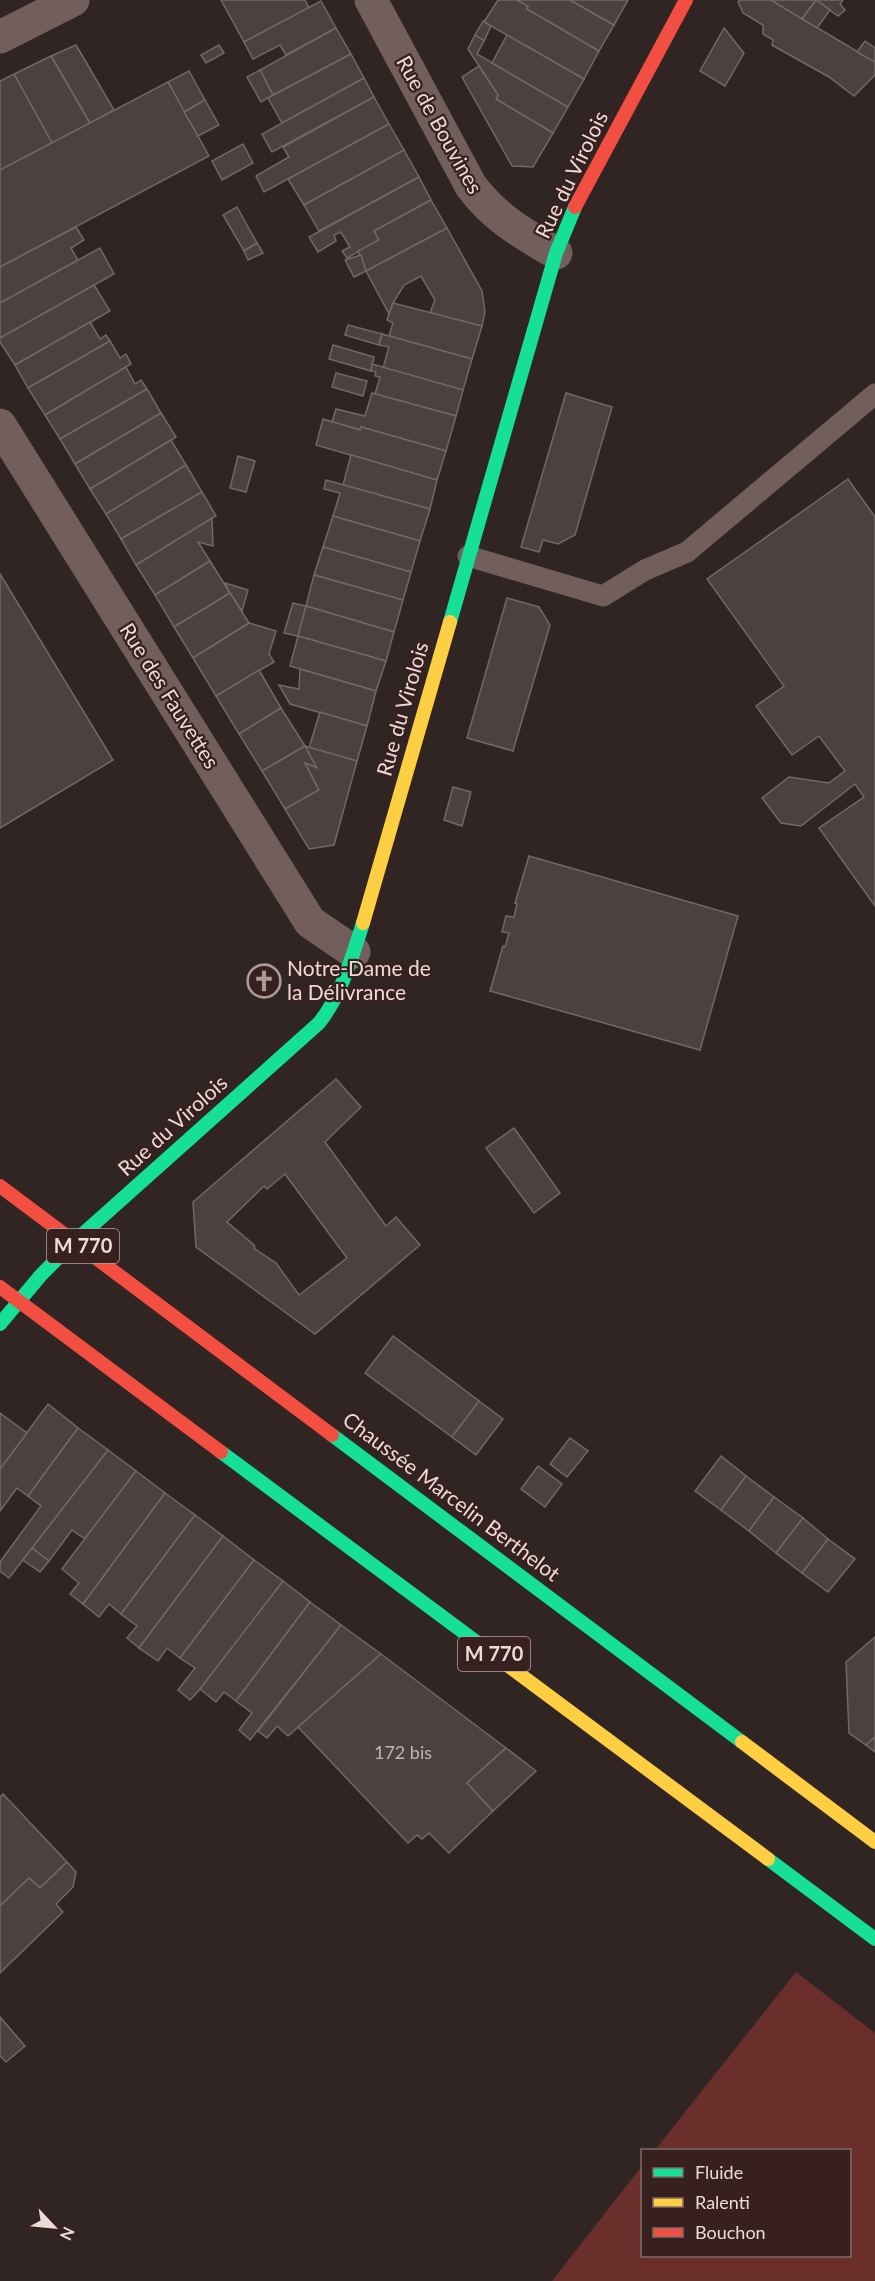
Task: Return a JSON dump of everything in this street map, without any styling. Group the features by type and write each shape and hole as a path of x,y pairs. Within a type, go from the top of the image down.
{"main road":[{"name":"Rue du Virolois","path":"0,1324 18,1300 75,1240 301,1040 322,1019 334,998 354,952 556,253 580,195 687,0"},
{"name":"Chaussée Marcelin Berthelot","path":"0,1186 875,1842"},
{"name":"M 770","path":"0,1287 875,1939"}],"street":[{"path":"0,37 73,0"},
{"name":"Rue de Bouvines","path":"371,0 471,186 485,205 509,225 556,253"},
{"name":"Rue des Fauvettes","path":"0,425 310,922 354,952"}],"lane":[{"path":"468,556 603,596 645,570 687,552 875,394"}],"shaded area":[{"path":"796,1972 875,2033 875,2281 552,2281 641,2167 641,2257 851,2257 851,2149 656,2149"}],"building":[{"path":"221,0 305,0 309,8 244,42"},
{"path":"498,0 517,0 528,6 527,9 599,51 584,79 484,22"},
{"path":"517,0 570,0 614,25 599,51 527,9 528,6"},
{"path":"570,0 628,0 614,25"},
{"path":"740,0 771,0 875,62 875,75 854,96 829,77 772,45 773,40 763,34 763,25 743,13 738,2"},
{"path":"771,0 816,0 802,19"},
{"path":"816,0 843,0 840,4 845,10 838,16"},
{"path":"816,0 830,10 817,28 802,19"},
{"path":"321,1 336,28 286,55 280,45 253,59 244,42"},
{"path":"483,21 491,26 484,41 475,35"},
{"path":"336,28 351,54 273,95 260,70"},
{"path":"724,28 744,53 725,86 700,71"},
{"path":"475,35 484,41 477,54 568,107 553,133 496,99 498,95 468,49"},
{"path":"507,35 584,79 568,107 492,63"},
{"path":"865,41 875,48 875,62 857,52"},
{"path":"76,45 114,110 90,123 51,56"},
{"path":"219,45 224,53 206,63 201,55"},
{"path":"351,54 364,78 282,123 268,98"},
{"path":"51,56 90,123 52,143 14,74"},
{"path":"479,66 498,95 496,99 553,133 533,167 512,166 462,77"},
{"path":"260,70 273,95 261,102 247,77"},
{"path":"189,71 205,100 184,112 168,82"},
{"path":"14,74 52,143 0,170 0,81"},
{"path":"364,78 374,97 272,152 262,134"},
{"path":"168,82 209,156 0,267 0,170"},
{"path":"374,97 389,124 264,192 256,176 289,157 283,147"},
{"path":"205,100 219,125 198,136 184,112"},
{"path":"389,124 404,150 304,205 288,179"},
{"path":"243,144 253,163 222,180 212,161"},
{"path":"404,150 419,177 319,231 304,205"},
{"path":"419,177 431,200 374,231 379,240 347,258 342,251 350,247 341,232 334,235 336,241 318,252 309,237"},
{"path":"431,200 447,228 366,271 358,251 379,240 374,231"},
{"path":"237,207 257,243 244,251 223,215"},
{"path":"76,227 84,240 71,248 78,260 0,303 0,267"},
{"path":"447,228 482,291 485,312 482,326 430,313 435,300 421,276 404,285 389,314 366,271"},
{"path":"257,243 263,253 248,260 244,251"},
{"path":"100,248 114,274 0,338 0,303"},
{"path":"361,255 366,271 354,277 345,260"},
{"path":"94,285 110,311 15,365 0,342 0,338"},
{"path":"393,303 482,326 472,359 389,336 393,323 387,320"},
{"path":"90,322 100,339 106,335 110,341 28,388 15,365"},
{"path":"348,325 382,334 379,345 345,335"},
{"path":"382,334 472,359 463,390 383,368 389,347 379,345"},
{"path":"110,341 120,358 126,354 131,364 45,415 28,388"},
{"path":"333,345 374,357 371,371 329,359"},
{"path":"372,364 463,390 456,416 375,394 380,377 375,376 376,372 371,371"},
{"path":"126,367 135,384 141,380 147,389 60,439 45,415"},
{"path":"336,373 367,381 363,396 332,387"},
{"path":"147,389 161,413 75,464 60,439"},
{"path":"372,393 456,416 446,451 361,427 360,430 332,422 336,409 365,416"},
{"path":"566,393 612,407 575,535 558,544 543,540 539,552 521,547"},
{"path":"161,413 176,437 90,489 75,464"},
{"path":"323,419 360,430 361,427 446,451 437,480 316,445"},
{"path":"171,440 186,465 106,514 90,489"},
{"path":"351,455 437,480 430,509 343,485"},
{"path":"238,456 255,461 246,492 230,488"},
{"path":"186,465 202,492 121,539 106,514"},
{"path":"848,479 875,517 875,906 819,828 864,797 855,784 801,826 781,823 762,798 789,777 829,783 845,771 819,736 792,755 756,706 784,686 707,579"},
{"path":"326,480 430,509 420,541 333,516 340,493 324,489"},
{"path":"202,492 216,516 136,565 121,539"},
{"path":"333,516 420,541 411,572 323,547"},
{"path":"212,518 213,546 198,542 210,561 155,595 136,565"},
{"path":"323,547 411,572 403,600 314,575"},
{"path":"210,561 230,593 174,627 155,595"},
{"path":"0,574 113,760 0,828"},
{"path":"314,575 403,600 394,632 306,606"},
{"path":"225,583 248,590 242,611 230,593"},
{"path":"230,593 249,623 193,658 174,627"},
{"path":"507,598 539,607 550,625 513,751 467,738"},
{"path":"293,603 306,606 298,636 284,633"},
{"path":"306,606 394,632 386,661 298,636"},
{"path":"249,623 276,631 269,654 274,662 216,696 193,658"},
{"path":"298,636 386,661 376,691 290,666"},
{"path":"300,669 376,691 367,726 290,704 279,685 299,689"},
{"path":"259,670 281,708 239,734 216,696"},
{"path":"281,708 305,746 262,771 239,734"},
{"path":"320,712 367,726 357,761 309,748"},
{"path":"305,746 317,768 305,763 319,790 285,809 262,771"},
{"path":"305,746 357,761 334,845 309,849 285,809 319,790 305,763 317,768"},
{"path":"453,787 471,792 462,826 444,820"},
{"path":"529,856 738,916 700,1050 490,991 509,933 502,932 506,916 514,917 517,904 515,903"},
{"name":"Notre-Dame de la Délivrance","path":"256,972 275,975 272,991 253,988"},
{"path":"336,1079 361,1107 325,1142 386,1226 396,1217 420,1245 315,1334 196,1247 193,1202","holes":["285,1174 347,1258 299,1295 276,1263 255,1249 254,1245 227,1222 264,1186 267,1189"]},
{"path":"514,1128 560,1193 534,1213 486,1148"},
{"path":"393,1336 479,1401 452,1437 365,1373"},
{"path":"479,1401 503,1419 476,1455 452,1437"},
{"path":"48,1404 78,1428 28,1496 17,1488 0,1511 0,1469"},
{"path":"0,1413 27,1433 0,1469"},
{"path":"78,1428 108,1450 9,1578 0,1571 0,1562 41,1506 28,1496"},
{"path":"570,1438 588,1451 567,1477 550,1464"},
{"path":"108,1450 136,1471 85,1539 72,1530 49,1561 32,1548"},
{"path":"721,1456 746,1476 721,1510 695,1491"},
{"path":"538,1466 562,1484 545,1507 521,1489"},
{"path":"136,1471 165,1493 83,1604 70,1594 79,1583 62,1569"},
{"path":"746,1476 774,1497 749,1531 721,1510"},
{"path":"165,1493 195,1515 121,1614 109,1604 99,1617 83,1604"},
{"path":"774,1497 803,1518 776,1553 749,1531"},
{"path":"195,1515 223,1536 139,1648 127,1638 137,1626 121,1614"},
{"path":"803,1518 828,1539 802,1573 776,1553"},
{"path":"223,1536 254,1560 180,1658 167,1648 158,1661 139,1648"},
{"path":"828,1539 855,1559 828,1592 802,1573"},
{"path":"32,1548 49,1561 40,1572 23,1560"},
{"path":"254,1560 283,1581 208,1681 190,1700 178,1690 195,1668 180,1658"},
{"path":"283,1581 310,1602 236,1701 224,1692 216,1702 200,1689"},
{"path":"310,1602 341,1625 250,1740 239,1730 252,1713 236,1701"},
{"path":"341,1625 381,1654 288,1736 277,1726 267,1738 258,1731"},
{"path":"875,1637 875,1737 866,1745 849,1733 846,1662"},
{"path":"381,1654 506,1748 467,1783 493,1811 449,1853 429,1833 422,1839 417,1835 408,1843 298,1727"},
{"path":"875,1737 875,1752 866,1745"},
{"path":"506,1748 536,1771 493,1811 467,1783"},
{"path":"3,1794 67,1862 40,1888 29,1878 0,1906 0,1797"},
{"path":"67,1862 76,1872 73,1887 56,1904 63,1912 0,1973 0,1906 29,1878 40,1888"},
{"path":"0,2017 25,2046 6,2062 0,2056"}],"traffic: fast":[{"path":"450,622 556,253 575,207"},
{"path":"0,1324 41,1275 75,1241 319,1023 340,988 363,923"},
{"path":"332,1435 742,1742"},
{"path":"221,1452 510,1667"},
{"path":"768,1859 875,1939"}],"traffic: slow":[{"path":"363,923 450,622"},
{"path":"510,1667 768,1859"},
{"path":"742,1742 875,1842"}],"traffic: jam":[{"path":"575,207 686,0"},
{"path":"0,1186 332,1435"},
{"path":"0,1287 221,1452"}],"place":[{"name":"Notre-Dame de la Délivrance","path":"264,981"}]}
